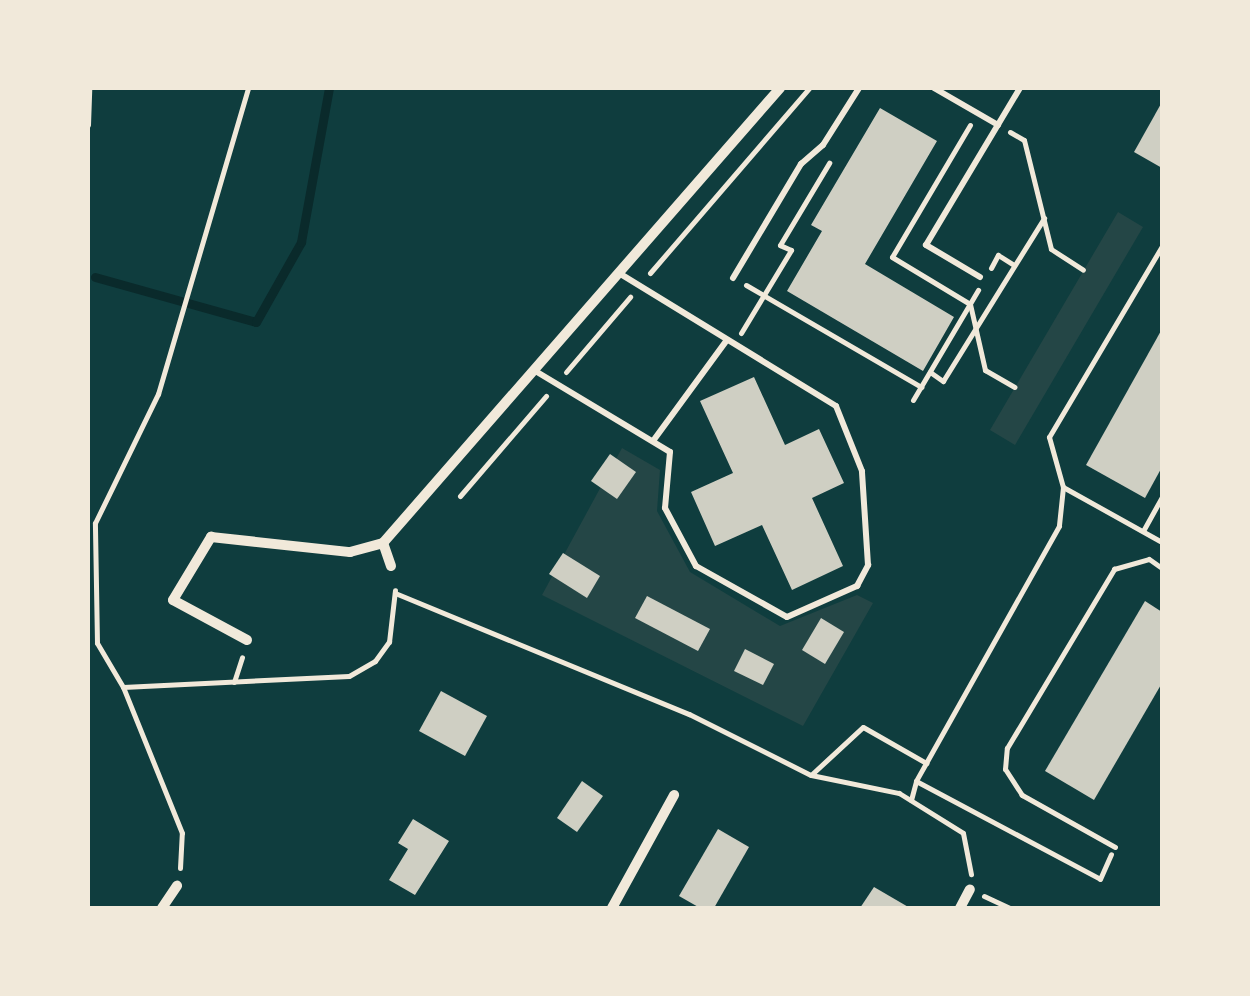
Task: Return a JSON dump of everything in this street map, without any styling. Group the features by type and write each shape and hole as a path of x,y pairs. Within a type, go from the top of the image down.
{"street":[{"path":"247,640 173,600 211,536 350,552 382,543 537,372 780,88"},
{"path":"382,543 391,566"},
{"path":"612,908 674,796"},
{"path":"162,908 177,886"},
{"path":"960,908 970,890"}],"lane":[{"path":"733,278 801,164 823,144 859,88"},
{"path":"934,88 998,125"},
{"path":"980,277 926,245 1020,88"},
{"path":"537,372 670,452 665,508 696,566 787,617 857,586 868,565 862,471 836,406 620,274"},
{"path":"653,442 727,340"}],"path":[{"path":"88,88 88,125"},
{"path":"177,886 182,833 124,687 94,630 95,523 158,394 248,88"},
{"path":"998,125 1024,140 1052,249 1083,270"},
{"path":"740,335 791,250 780,245 837,150"},
{"path":"930,372 943,381 1044,218"},
{"path":"910,800 926,763 1059,526 1063,487 1048,437 1162,246"},
{"path":"914,400 998,255 1014,265"},
{"path":"733,278 921,387"},
{"path":"970,304 985,370 1015,387"},
{"path":"1063,487 1162,542"},
{"path":"1143,531 1162,497"},
{"path":"88,520 95,523"},
{"path":"916,782 1100,878 1113,851 1022,796 1005,769 1006,748 1114,569 1149,560 1162,568"},
{"path":"124,687 348,676 375,661 389,642 395,593 391,566"},
{"path":"395,593 672,707 812,775 910,800 964,833 972,860 970,890 1010,908"},
{"path":"234,682 247,640"},
{"path":"812,775 863,727 926,763"}],"shaded area":[{"path":"1118,212 1143,227 1015,445 990,430"},
{"path":"622,448 660,470 657,511 690,572 780,626 857,595 873,603 803,726 542,595"}],"building":[{"path":"1162,102 1162,168 1134,152"},
{"path":"880,108 937,141 865,264 954,317 923,371 787,291 822,231 811,225"},
{"path":"1162,329 1162,467 1145,498 1086,465"},
{"path":"754,377 785,445 819,429 844,483 812,498 843,566 792,590 762,525 715,546 691,492 733,473 700,401"},
{"path":"610,454 636,472 617,499 591,481"},
{"path":"563,553 600,576 587,598 549,574"},
{"path":"647,596 710,629 698,651 635,618"},
{"path":"1145,601 1162,612 1162,683 1094,800 1045,771"},
{"path":"821,618 844,632 825,664 802,650"},
{"path":"745,649 774,664 763,685 734,671"},
{"path":"441,691 487,716 465,756 419,731"},
{"path":"582,781 603,796 577,832 557,818"},
{"path":"413,819 449,841 415,895 389,880 408,849 398,843"},
{"path":"718,829 749,847 714,908 700,908 679,896"},
{"path":"874,887 910,908 860,908"}],"waterway":[{"path":"95,277 256,322 301,242 329,88"}]}
